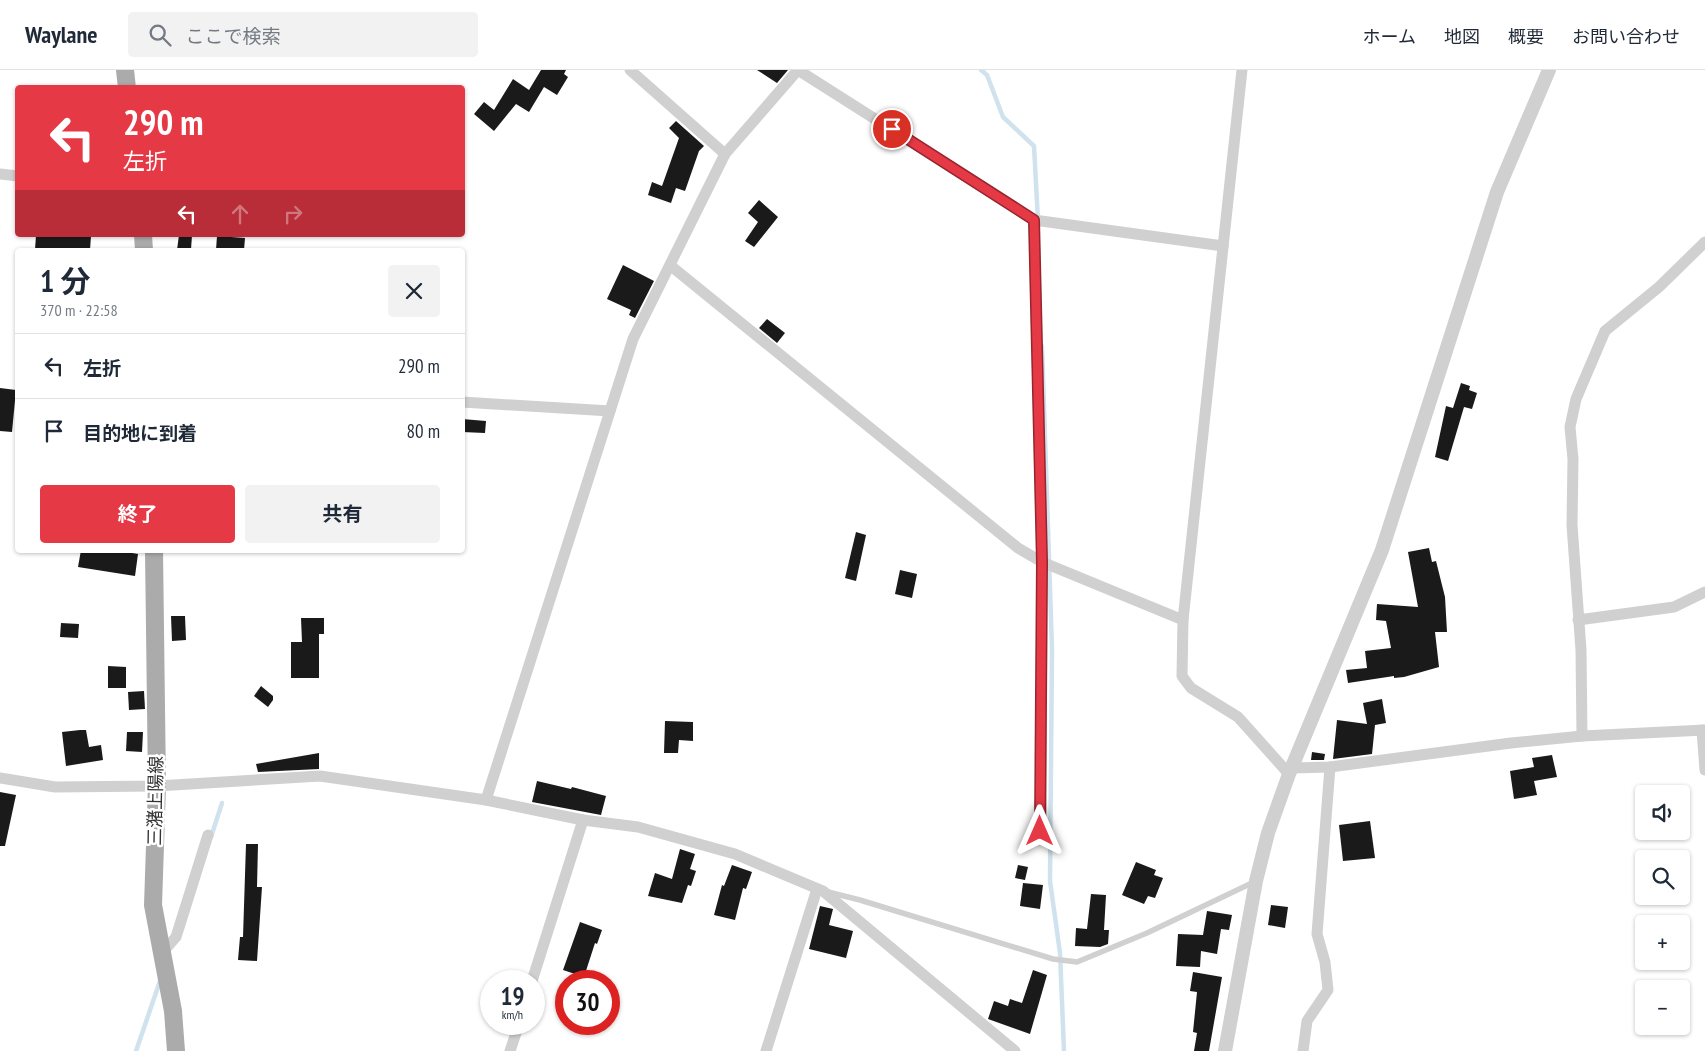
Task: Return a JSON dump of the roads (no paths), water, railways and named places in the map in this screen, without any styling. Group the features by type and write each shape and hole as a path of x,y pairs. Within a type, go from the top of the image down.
{"main road":[{"path":"125,70 127,85"},
{"name":"三潴上陽線","path":"154,553 157,786 153,905 173,1011 176,1051"}],"street":[{"path":"630,70 725,154"},
{"path":"486,800 633,339 671,266 725,154 798,70 1034,220 1223,246"},
{"path":"1242,70 1183,620 1182,676 1191,688 1238,718 1291,771"},
{"path":"1225,1051 1256,881 1268,833 1291,771 1382,550 1496,192 1549,70"},
{"path":"0,174 15,176"},
{"path":"1034,220 1042,562 1040,831"},
{"path":"1582,736 1581,650 1572,525 1573,459 1570,428 1576,399 1605,331 1659,287 1705,242"},
{"path":"671,266 1018,548 1042,562 1183,620"},
{"path":"465,402 610,411"},
{"path":"1578,620 1674,607 1705,592"},
{"path":"1291,771 1582,736 1703,730 1705,770"},
{"path":"1303,1051 1307,1021 1328,990 1325,962 1317,934 1330,767"},
{"path":"0,778 55,787 157,786 320,776 486,800 583,820 638,827 735,854 820,890 1015,1051"},
{"path":"535,970 583,820"},
{"path":"162,953 176,937 208,835"},
{"path":"766,1051 820,890"},
{"path":"510,1051 515,1035"}],"lane":[{"path":"820,890 860,900 1053,959 1077,962 1147,933 1256,881"}],"waterway":[{"path":"981,70 987,75 1003,117 1034,146 1038,221"},
{"path":"1042,346 1052,649 1050,881 1060,953 1064,1051"},
{"path":"211,837 222,803"},
{"path":"136,1051 160,981"}]}
